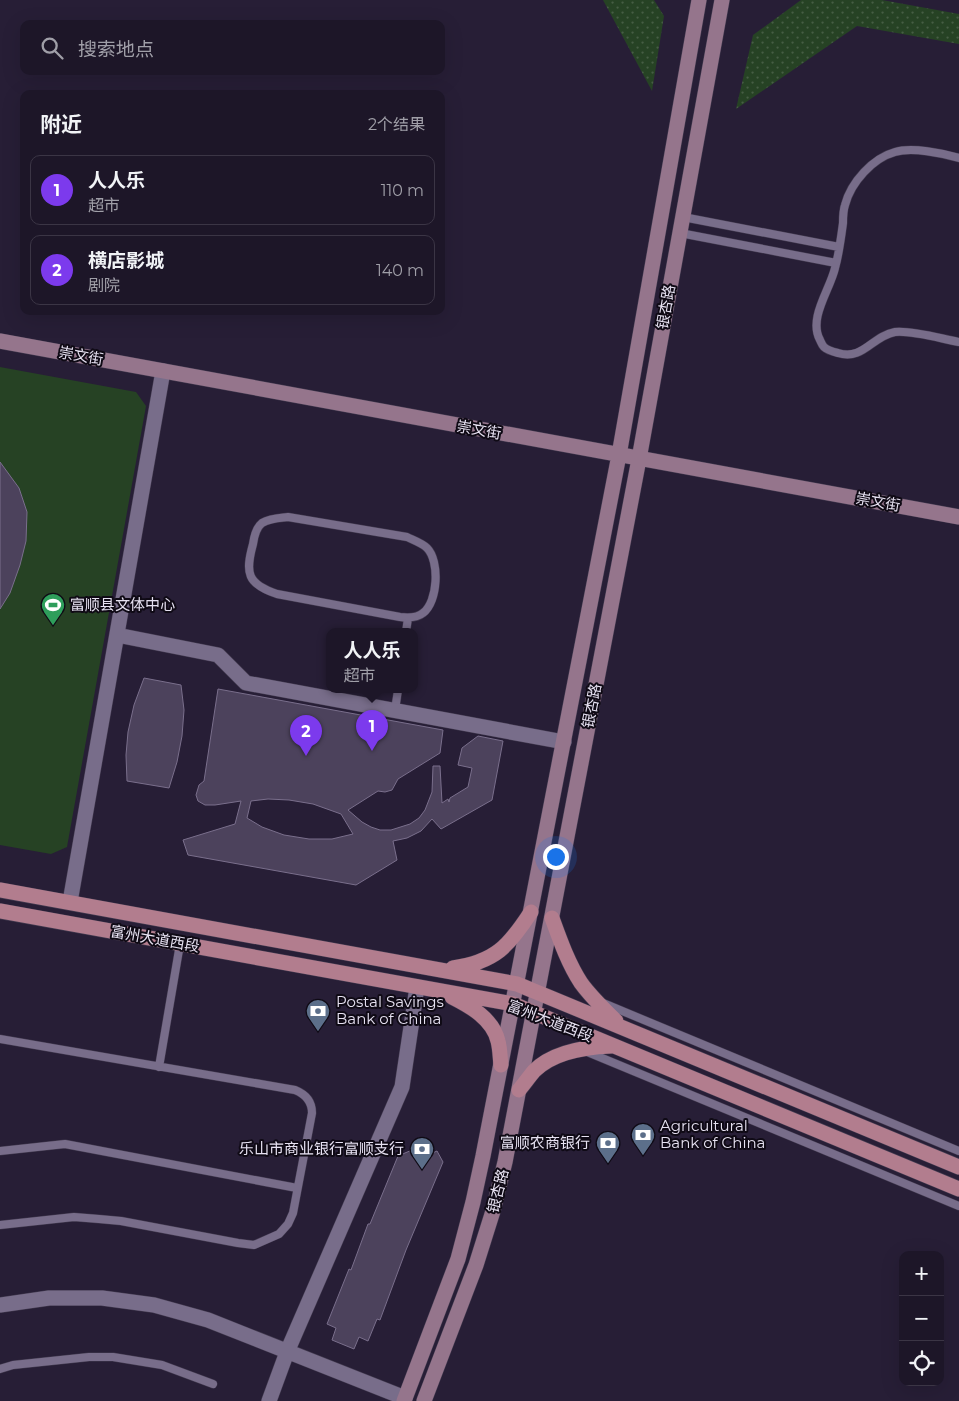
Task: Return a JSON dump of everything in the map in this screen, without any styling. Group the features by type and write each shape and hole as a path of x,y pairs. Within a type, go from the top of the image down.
{"main road":[{"name":"银杏路","path":"405,1400 458,1259 475,1192 619,455 698,0"},
{"name":"银杏路","path":"424,1401 476,1265 505,1162 639,459 722,0"},
{"name":"崇文街","path":"0,341 959,517"},
{"name":"富州大道西段","path":"0,890 517,984 959,1167"},
{"name":"富州大道西段","path":"0,911 513,1004 959,1189"},
{"path":"441,970 466,967 483,961 499,952 510,941 531,912"},
{"path":"552,918 581,983 620,1026"},
{"path":"439,991 466,1004 491,1026 498,1039 501,1065"},
{"path":"519,1090 534,1070 553,1058 581,1049 614,1046"}],"street":[{"path":"70,902 163,371"},
{"path":"117,636 218,655 246,684 564,742"},
{"path":"269,1401 287,1352 402,1087 417,987"},
{"path":"0,1305 50,1298 102,1298 154,1306 208,1320 405,1400"}],"lane":[{"path":"959,158 948,154 918,150 896,152 878,161 862,173 845,204 836,263 817,318 817,334 824,347 847,356 858,354 878,339 894,332 908,332 959,342"},
{"path":"682,217 839,246"},
{"path":"680,234 836,263"},
{"path":"288,518 407,537 427,548 433,556 436,567 431,603 423,613 408,618 286,596 264,590 255,584 250,574 248,562 254,536 260,524 270,519 288,518"},
{"path":"407,628 408,618"},
{"path":"395,710 398,693"},
{"path":"159,1067 180,944"},
{"path":"594,999 959,1151"},
{"path":"0,1039 295,1090 302,1093 312,1106 293,1213 288,1224 279,1234 254,1245 121,1220 74,1217 0,1226"},
{"path":"581,1049 959,1206"},
{"path":"0,1151 65,1144 298,1188"},
{"path":"0,1369 13,1365 89,1357 113,1357 162,1365 213,1384"}],"green space":[{"path":"603,0 654,0 664,16 652,91"},
{"path":"801,0 882,0 959,14 959,44 857,26 736,109 753,35"},
{"name":"富顺县文体中心","path":"0,367 136,392 146,406 67,847 51,854 0,845"}],"building":[{"path":"0,462 19,488 27,512 26,541 20,565 10,593 0,609"},
{"path":"144,678 181,685 184,710 182,736 169,788 127,781 126,755 128,732 134,705"},
{"path":"218,689 443,730 440,753 398,779 392,790 378,791 348,810 362,822 380,830 391,830 410,824 419,818 425,810 432,792 433,766 440,766 442,803 448,799 449,802 450,798 468,787 472,768 458,765 462,748 478,736 503,741 492,800 441,829 432,819 421,831 407,838 393,841 397,860 356,885 188,855 183,840 235,824 241,801 205,805 198,801 196,795 199,785 204,781","holes":["268,799 313,804 341,814 353,834 332,839 309,839 284,835 262,827 247,818 251,801"]},
{"path":"426,1144 430,1154 437,1151 443,1162 406,1250 380,1320 377,1319 368,1341 359,1337 354,1349 332,1340 336,1328 327,1324 398,1156"}],"place":[{"name":"富顺县文体中心","path":"53,626"},
{"name":"人人乐","path":"372,751"},
{"name":"横店影城","path":"306,756"},
{"name":"Postal Savings Bank of China","path":"318,1032"},
{"name":"Agricultural Bank of China","path":"643,1156"},
{"name":"富顺农商银行","path":"608,1164"},
{"name":"乐山市商业银行富顺支行","path":"422,1170"}]}
